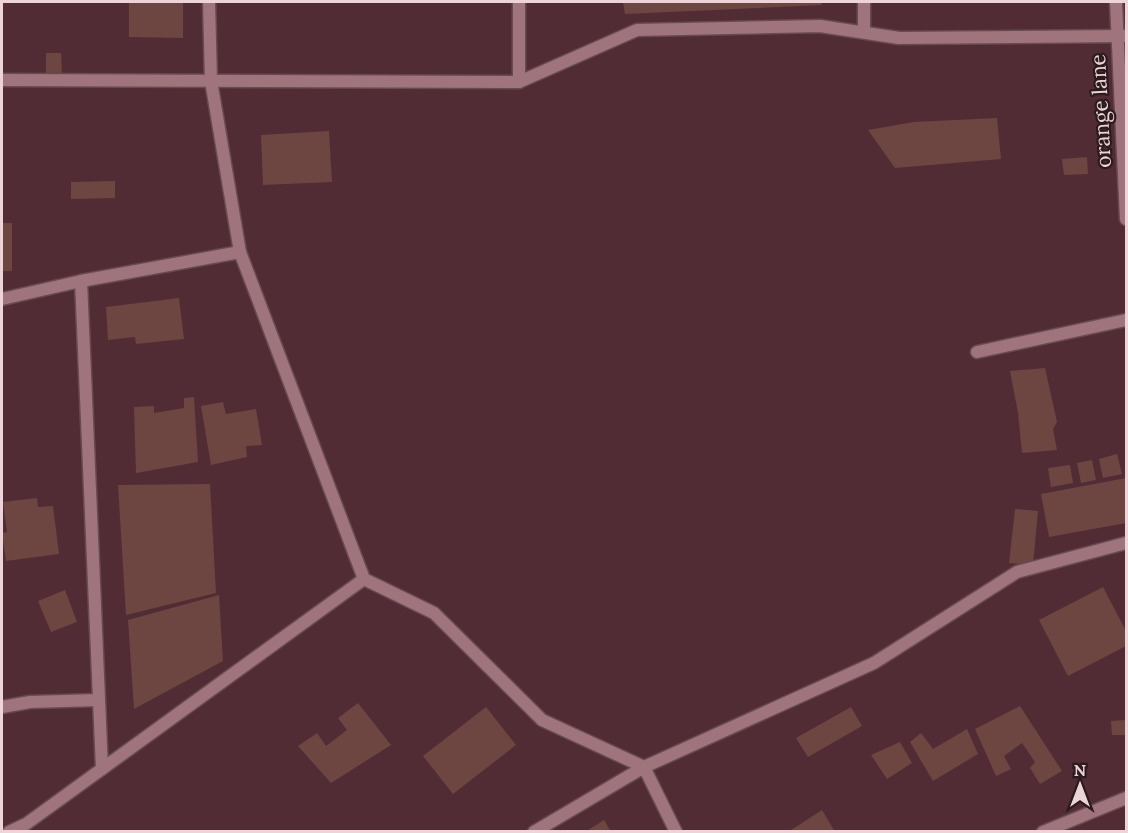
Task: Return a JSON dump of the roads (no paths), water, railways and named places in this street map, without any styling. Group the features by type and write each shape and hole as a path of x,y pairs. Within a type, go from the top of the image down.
{"street":[{"path":"209,2 211,81 240,252 364,579 434,613 542,720 645,767 676,831"},
{"path":"519,2 519,82"},
{"path":"864,2 864,32"},
{"name":"orange lane","path":"1116,2 1122,36 1126,219"},
{"path":"2,80 519,82 637,30 820,26 899,38 1122,36"},
{"path":"2,299 81,281 240,252"},
{"path":"81,281 102,769"},
{"path":"977,352 1126,320"},
{"path":"534,831 645,767 874,663 1017,572 1126,543"},
{"path":"9,831 26,824 364,579"},
{"path":"2,707 30,702 99,700"},
{"path":"1043,831 1126,798"}]}
